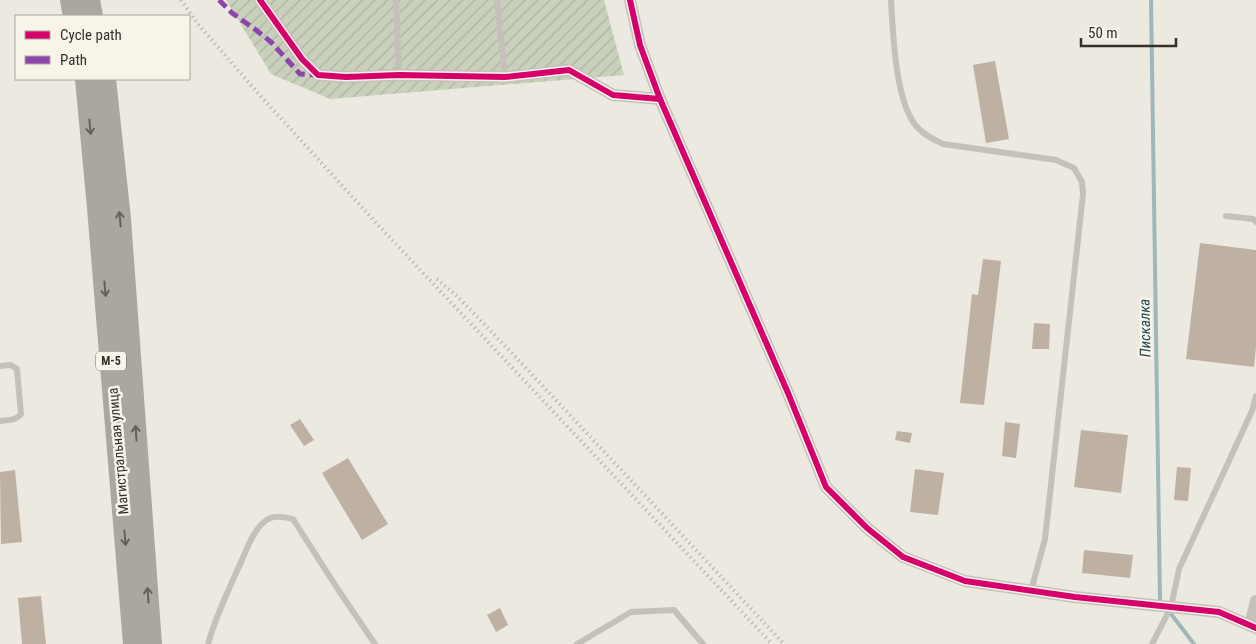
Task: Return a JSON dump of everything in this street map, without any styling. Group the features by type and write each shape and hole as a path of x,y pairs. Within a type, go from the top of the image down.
{"highway":[{"path":"71,0 74,15"},
{"path":"89,0 92,15"},
{"name":"Магистральная улица","path":"86,80 134,644"},
{"name":"Магистральная улица","path":"104,80 120,219 151,644"}],"street":[{"path":"260,0 302,59 318,75 346,77 399,75 504,76 569,70 612,95 660,100"},
{"path":"630,0 640,45 660,100 788,393 826,487 867,528 903,557 965,581 1075,597 1219,612 1253,627 1256,601"}],"lane":[{"path":"396,0 399,75"},
{"path":"497,0 504,76"},
{"path":"892,0 893,40 901,89 907,111 916,126 928,136 943,144 1056,160 1074,168 1082,182 1083,194 1045,539 1031,591"},
{"path":"1226,216 1253,219 1256,222"},
{"path":"0,366 12,364 17,369 20,414 14,419 0,421"},
{"path":"1152,644 1171,607 1179,569 1252,411 1256,396"},
{"path":"208,644 215,621 253,537 264,521 272,517 293,519 375,644"},
{"path":"577,644 631,612 674,610 703,644"}],"green space":[{"path":"226,0 604,0 624,75 330,99 271,74"}],"building":[{"path":"995,61 1009,139 986,143 973,65"},
{"path":"1200,243 1256,250 1256,347 1254,367 1186,359"},
{"path":"983,259 1001,261 984,405 960,403 972,294 978,295"},
{"path":"1034,323 1050,324 1049,349 1032,349"},
{"path":"300,419 314,440 304,446 290,425"},
{"path":"1005,422 1020,424 1016,458 1002,456"},
{"path":"1081,430 1128,435 1121,493 1074,487"},
{"path":"897,431 912,433 910,443 895,440"},
{"path":"348,458 388,524 362,540 322,473"},
{"path":"1177,467 1191,468 1188,501 1174,500"},
{"path":"915,469 944,473 938,515 910,512"},
{"path":"15,470 22,542 1,544 0,472"},
{"path":"1084,550 1133,555 1130,578 1082,573"},
{"path":"41,596 46,644 22,644 18,598"},
{"path":"500,608 508,625 496,632 487,615"}],"waterway":[{"name":"Пискалка","path":"1151,0 1160,600 1162,603"},
{"name":"Пискалка","path":"1168,610 1194,644"}],"railway":[{"path":"181,0 198,24 256,91 378,225 772,644"},
{"path":"437,279 457,296 509,350 784,644"}],"marked path":[{"path":"219,0 232,13 271,42 300,74 318,75"}],"cycle path":[{"path":"260,0 302,59 318,75 346,77 399,75 505,77 569,70 613,95 660,99"},
{"path":"630,0 640,45 660,99 788,393 826,487 867,528 903,557 965,581 1075,597 1219,612 1256,628"}]}
